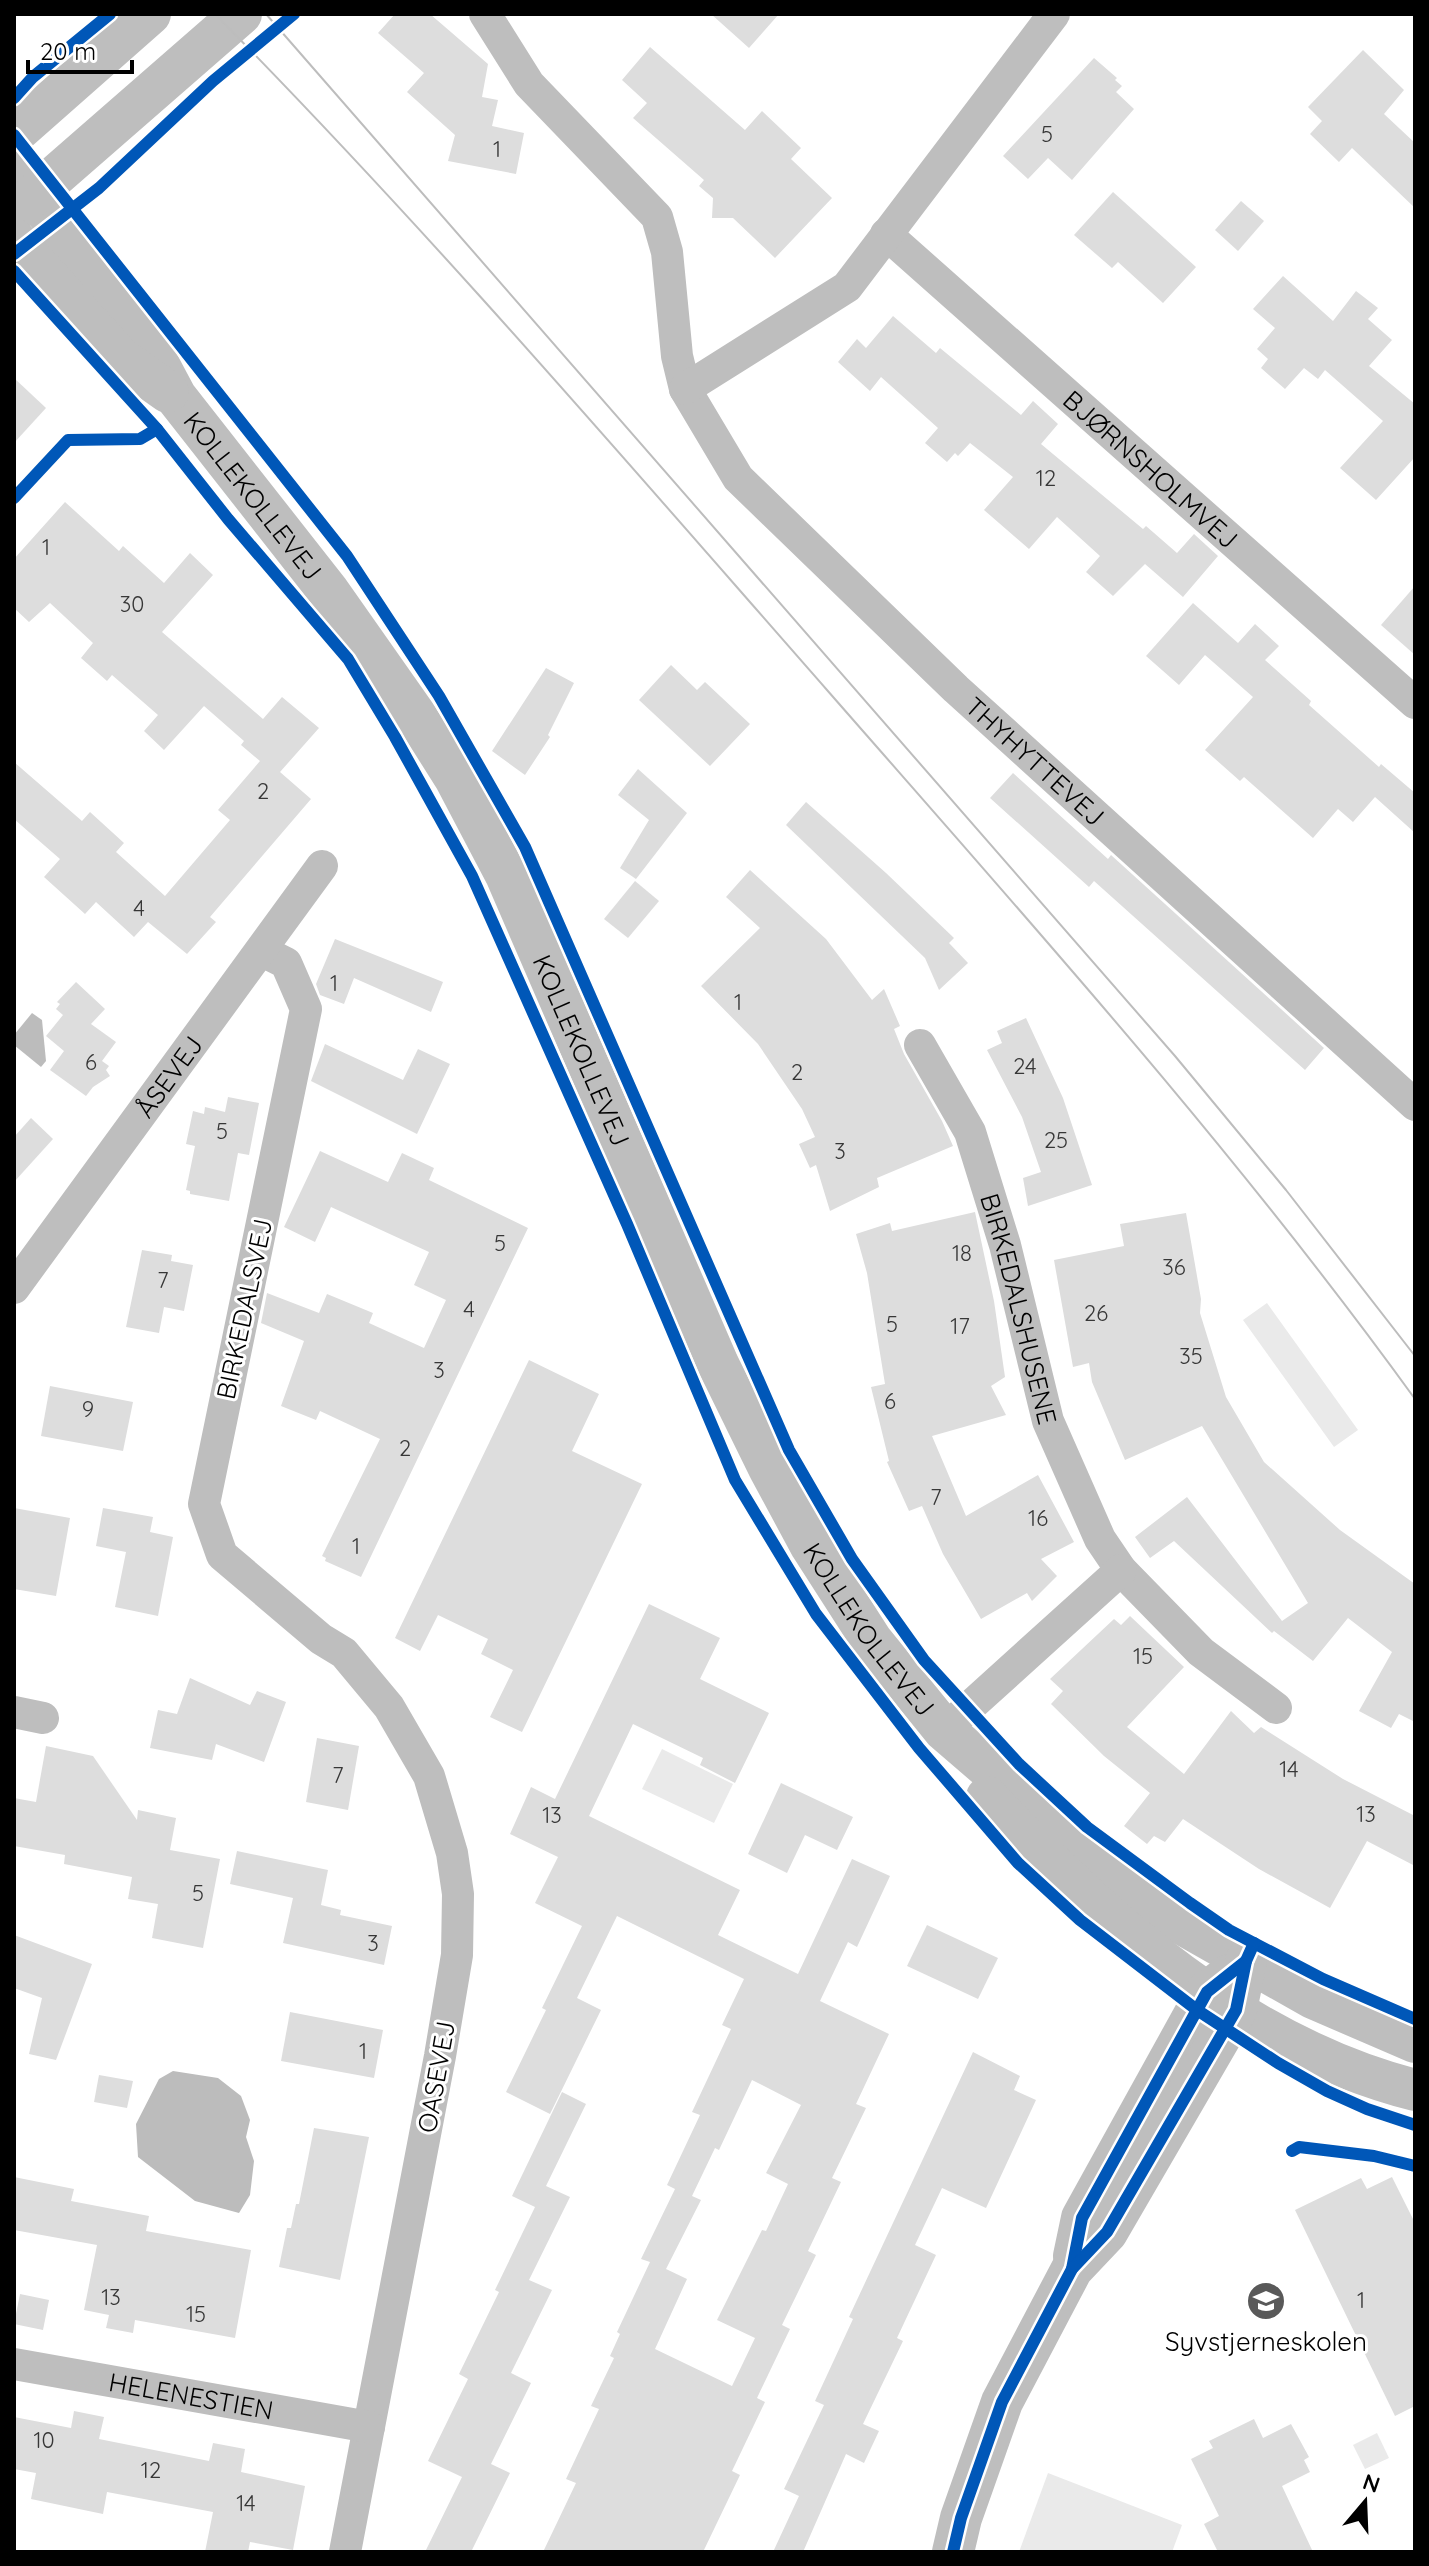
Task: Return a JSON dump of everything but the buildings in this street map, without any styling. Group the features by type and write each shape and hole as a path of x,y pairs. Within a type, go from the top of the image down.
{"street":[{"path":"14,134 150,14"},
{"path":"20,193 241,14"},
{"name":"THYHYTTEVEJ","path":"485,14 529,84 657,217 667,252 677,356 685,389 738,478 956,689 1415,1105"},
{"path":"685,389 847,287 1054,14"},
{"name":"KOLLEKOLLEVEJ","path":"20,193 142,333 176,397 329,592 414,713 455,778 506,875 718,1364 811,1546 872,1641 944,1730 1068,1837 1177,1921 1322,2002 1415,2042"},
{"name":"BJØRNSHOLMVEJ","path":"886,234 1415,703"},
{"name":"KOLLEKOLLEVEJ","path":"14,239 120,358 176,397"},
{"name":"ÅSEVEJ","path":"14,1288 322,866"},
{"name":"BIRKEDALSVEJ","path":"262,951 286,963 306,1009 204,1504 222,1555 321,1639"},
{"name":"BIRKEDALSHUSENE","path":"920,1045 970,1132 1005,1245 1048,1421 1100,1539 1121,1570 1201,1652 1276,1708"},
{"path":"944,1730 1121,1570"},
{"name":"OASEVEJ","path":"321,1639 344,1653 389,1707 429,1776 452,1853 458,1894 457,1955 445,2027 345,2552"},
{"name":"KOLLEKOLLEVEJ","path":"944,1730 967,1777 1047,1862 1153,1956 1290,2041 1340,2065 1415,2090"},
{"path":"953,2552 961,2518 1002,2402 1072,2269 1082,2218 1246,1961"},
{"name":"HELENESTIEN","path":"14,2364 369,2427"}],"shaded area":[{"path":"32,1013 42,1020 46,1061 41,1067 14,1045 14,1035"},
{"path":"1267,1303 1358,1430 1334,1447 1243,1320"},
{"path":"662,1749 733,1784 714,1823 642,1789"},
{"path":"173,2071 218,2078 241,2096 250,2120 246,2137 254,2161 250,2195 239,2213 195,2201 138,2157 136,2124 159,2079"},
{"path":"1377,2433 1389,2458 1365,2469 1353,2445"},
{"path":"1048,2473 1182,2525 1172,2552 1019,2552"}],"tram line":[{"path":"215,14 373,179 526,348 1054,950 1276,1216 1415,1399"},
{"path":"266,14 1175,1056 1286,1190 1415,1356"}],"cycle path":[{"path":"14,98 33,77 110,14"},
{"path":"14,254 99,188 213,81 294,14"},
{"path":"14,135 347,556 439,696 525,847 789,1450 852,1559 924,1660 1019,1764 1087,1827 1190,1903 1229,1930 1323,1979 1415,2019"},
{"path":"14,271 157,429 228,519 348,659 395,737 472,876 627,1224 735,1480 816,1614 919,1748 1018,1863 1080,1920 1197,2010 1278,2063 1327,2091 1415,2125"},
{"path":"14,498 68,440 140,439 157,429"},
{"path":"953,2552 961,2518 1002,2402 1072,2269 1107,2232 1236,2010 1246,1961 1254,1943"},
{"path":"1072,2269 1082,2218 1207,1992 1246,1961"},
{"path":"1292,2151 1299,2147 1374,2156 1415,2166"}],"place":[{"name":"Syvstjerneskolen","path":"1266,2301"}]}
